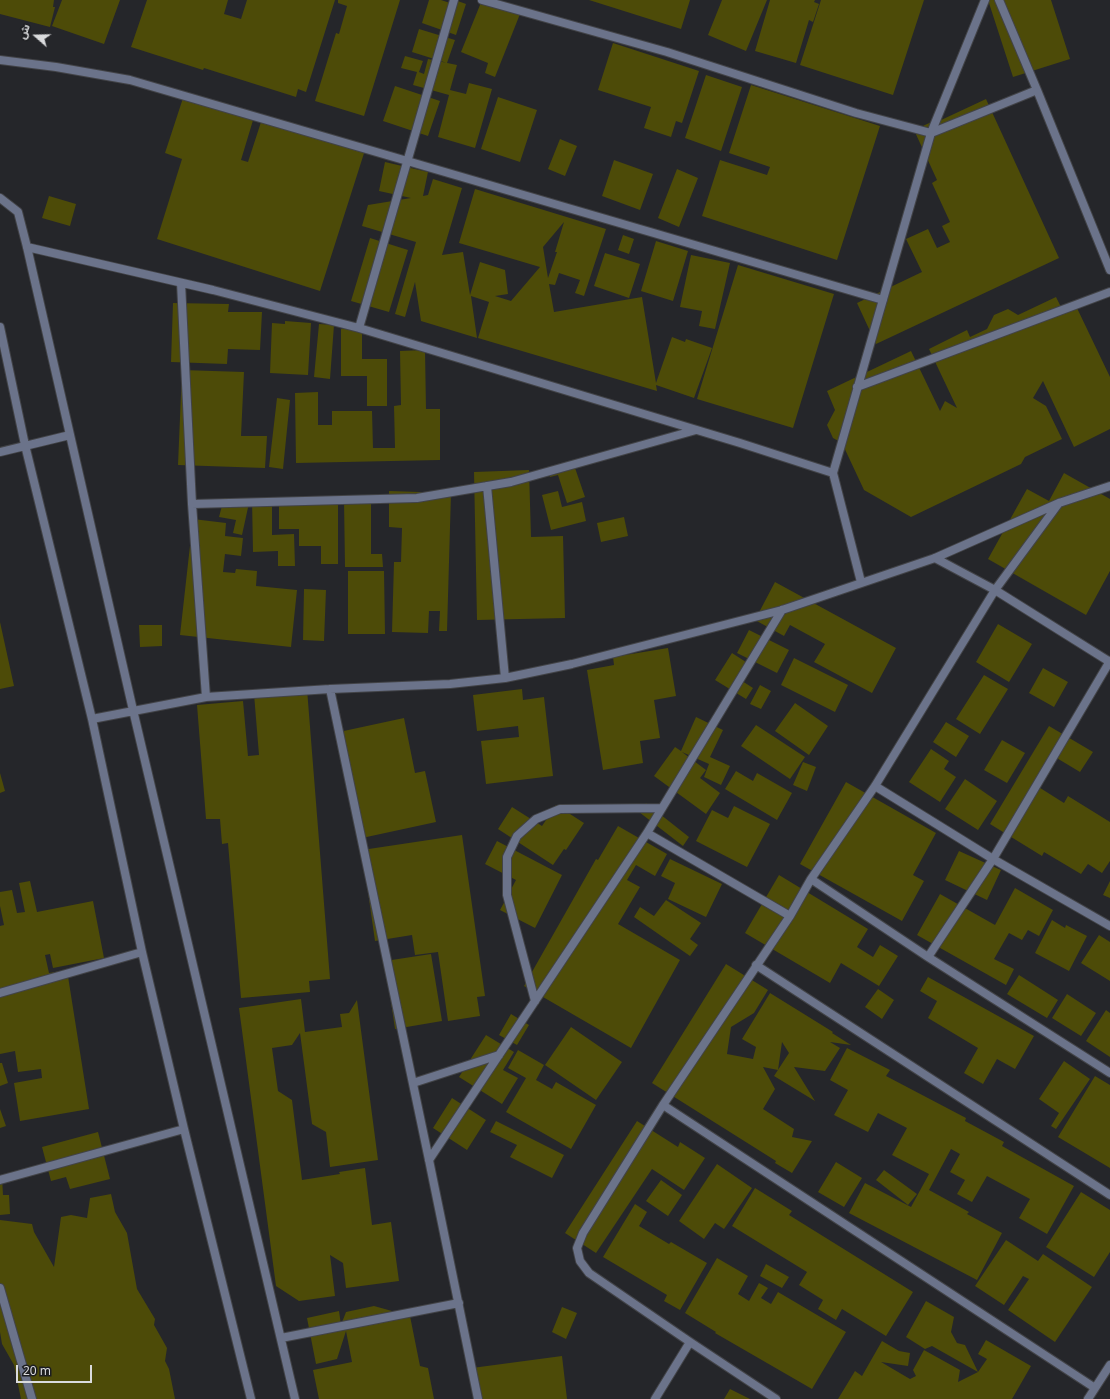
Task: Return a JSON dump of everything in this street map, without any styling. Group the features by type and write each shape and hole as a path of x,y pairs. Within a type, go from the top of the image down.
{"street":[{"path":"359,328 454,0"},
{"path":"482,0 667,52 856,113 931,133 1037,90"},
{"path":"861,582 833,472 931,133 985,0"},
{"path":"999,0 1110,270"},
{"path":"0,60 56,67 130,80 883,300"},
{"path":"0,198 18,212 27,247 133,710 295,1399"},
{"path":"27,247 181,283 359,328 833,472"},
{"path":"181,283 192,504 206,697"},
{"path":"857,387 1110,292"},
{"path":"0,327 25,445 92,718 142,952 184,1129 252,1399"},
{"path":"192,504 417,498 511,482 697,430"},
{"path":"0,452 70,434"},
{"path":"487,486 505,678"},
{"path":"92,718 206,697 330,689 450,684 505,678 572,664 782,610 935,558 1059,503 1110,486"},
{"path":"776,1399 589,1273 580,1261 577,1248 583,1233 663,1105 790,916 811,879 875,786 995,590 1059,503"},
{"path":"928,957 993,859 1110,662 995,590 935,558"},
{"path":"430,1160 647,833 782,610"},
{"path":"330,689 430,1160 478,1399"},
{"path":"875,786 993,859 1110,926"},
{"path":"535,1001 506,895 508,857 517,836 536,819 560,809 662,808"},
{"path":"647,833 790,916"},
{"path":"811,879 928,957 1110,1073"},
{"path":"0,994 142,952"},
{"path":"756,965 1110,1194"},
{"path":"413,1083 499,1056"},
{"path":"663,1105 1095,1388"},
{"path":"0,1180 184,1129"},
{"path":"0,1288 32,1399"},
{"path":"281,1338 458,1303"},
{"path":"654,1399 690,1342"},
{"path":"1088,1399 1110,1365"}],"building":[{"path":"0,0 54,0 53,7 55,7 50,27 0,14"},
{"path":"62,0 120,0 104,44 52,26"},
{"path":"147,0 228,0 224,14 241,19 247,0 335,0 306,92 298,89 296,97 131,47"},
{"path":"338,0 400,0 364,116 315,101 336,33 339,34 347,6 338,3"},
{"path":"429,0 441,0 450,3 455,0 466,4 456,35 422,23"},
{"path":"482,0 520,14 495,77 485,73 488,63 461,52"},
{"path":"589,0 690,0 681,29"},
{"path":"722,0 767,0 746,51 708,35"},
{"path":"770,0 815,0 814,2 819,4 813,22 809,20 796,63 755,51"},
{"path":"821,0 924,0 893,95 800,65"},
{"path":"988,0 1051,0 1070,59 1013,77"},
{"path":"419,29 455,40 447,63 412,52"},
{"path":"613,43 699,71 682,123 676,121 671,137 644,128 651,107 598,90"},
{"path":"405,56 423,61 419,72 424,74 428,59 457,65 450,90 466,94 469,83 492,89 475,148 438,137 449,95 413,85 417,72 401,68"},
{"path":"706,75 742,87 721,151 685,138"},
{"path":"751,85 880,126 837,260 702,216 720,160 767,175 770,167 729,153"},
{"path":"395,86 440,101 428,136 383,121"},
{"path":"184,95 254,117 241,160 248,162 262,119 366,147 320,291 157,239 182,159 165,153"},
{"path":"498,97 537,110 520,162 481,149"},
{"path":"986,99 1059,258 876,344 857,303 922,272 906,239 928,229 937,248 950,242 942,226 950,222 932,183 937,180 914,130 938,119 939,121"},
{"path":"560,139 577,146 565,176 548,169"},
{"path":"614,160 653,174 640,210 602,196"},
{"path":"385,162 428,172 423,196 428,195 433,179 462,188 442,255 463,252 470,295 480,262 505,270 508,294 495,296 511,301 540,267 459,243 475,189 606,229 584,296 575,293 580,280 559,273 555,285 549,284 554,312 642,297 656,383 672,337 685,342 686,339 712,348 694,398 656,385 657,391 478,338 489,302 471,296 477,338 421,321 415,282 405,317 395,314 416,242 362,226 368,205 411,198 379,191","holes":["564,222 555,252 557,252 548,278 543,247"]},
{"path":"677,169 698,178 679,227 658,218"},
{"path":"49,196 76,204 70,226 42,218"},
{"path":"623,235 634,239 629,254 618,250"},
{"path":"370,238 408,250 389,312 351,301"},
{"path":"656,241 688,251 673,301 641,291"},
{"path":"605,253 640,264 629,298 594,286"},
{"path":"691,255 730,263 715,329 699,326 702,311 680,307"},
{"path":"738,265 834,294 793,428 697,399"},
{"path":"1056,297 1063,311 1076,306 1110,377 1110,429 1074,447 1043,381 1033,398 1046,406 1062,439 1025,457 1021,464 911,517 864,490 842,443 833,438 827,425 835,410 827,391 911,351 940,411 945,401 957,408 929,349 967,330 970,337 987,329 994,315 1008,309 1018,315"},
{"path":"173,303 229,304 228,312 262,312 260,350 228,349 227,364 171,362"},
{"path":"285,321 311,323 308,375 270,373 272,323 285,324"},
{"path":"319,324 334,325 330,379 314,377"},
{"path":"341,329 362,329 362,359 387,359 387,406 367,406 367,376 341,376"},
{"path":"425,350 426,409 440,409 440,460 296,463 295,393 318,392 318,425 332,425 332,411 372,411 373,448 395,448 394,406 401,405 400,351"},
{"path":"182,370 244,372 241,436 267,436 265,468 178,465"},
{"path":"277,398 290,400 283,469 269,467"},
{"path":"574,465 585,497 567,503 558,475 550,477 549,474"},
{"path":"529,470 531,537 563,536 565,618 477,620 474,472"},
{"path":"1064,473 1110,499 1110,571 1086,615 988,559 1027,489 1049,501"},
{"path":"389,491 451,493 447,631 439,631 440,611 429,611 428,633 392,632 394,562 401,562 402,528 389,527"},
{"path":"558,491 562,507 582,502 586,521 551,530 542,495"},
{"path":"224,498 249,503 242,535 233,533 236,520 219,517"},
{"path":"252,499 272,499 272,535 294,534 295,566 278,566 278,551 253,552"},
{"path":"338,500 338,564 321,564 321,546 299,546 299,529 279,529 279,501"},
{"path":"344,500 371,500 371,554 382,554 383,567 345,567"},
{"path":"624,517 628,536 601,542 597,523"},
{"path":"193,519 226,523 225,536 243,538 241,556 225,554 223,572 235,573 236,569 257,571 256,586 297,590 291,647 180,635"},
{"path":"348,571 384,571 385,634 348,634"},
{"path":"775,582 896,648 872,693 814,662 825,644 790,625 784,636 755,620"},
{"path":"304,589 326,590 324,641 303,640"},
{"path":"0,622 14,686 0,689"},
{"path":"998,624 1032,644 1009,682 976,662"},
{"path":"139,625 162,625 162,646 140,647"},
{"path":"749,630 789,650 777,673 737,653"},
{"path":"668,648 676,696 654,700 660,738 640,741 643,763 603,770 587,670 614,665 613,657"},
{"path":"732,653 749,664 739,679 753,688 746,699 715,680"},
{"path":"794,658 848,685 835,712 781,685"},
{"path":"1043,668 1068,682 1054,707 1029,693"},
{"path":"984,675 1008,689 980,734 956,719"},
{"path":"760,685 771,691 761,709 750,704"},
{"path":"307,689 330,979 309,981 310,992 241,998 228,843 222,844 220,819 206,819 197,705 243,701 248,756 259,755 254,694"},
{"path":"522,689 523,700 544,697 553,776 486,784 481,741 519,737 518,726 477,731 473,695"},
{"path":"795,703 828,726 809,755 775,731"},
{"path":"696,717 723,730 710,757 730,766 721,785 704,777 709,764 682,752 706,770 700,778 720,793 706,814 654,776 675,747 681,751"},
{"path":"404,718 415,773 425,771 436,822 362,838 339,732"},
{"path":"946,722 969,736 956,757 933,742"},
{"path":"756,725 805,757 790,779 741,746"},
{"path":"1049,726 1093,752 1080,772 1055,757 1037,786 1064,803 1068,796 1110,822 1110,861 1102,873 1088,864 1081,874 1044,852 1042,856 990,824"},
{"path":"1002,740 1025,753 1007,783 984,770"},
{"path":"931,749 949,761 944,769 956,777 940,802 909,782"},
{"path":"803,762 816,767 807,791 793,785"},
{"path":"736,771 753,781 757,773 792,793 777,820 725,789"},
{"path":"0,773 5,791 0,793"},
{"path":"965,779 997,801 978,830 945,809"},
{"path":"846,782 936,833 913,875 924,881 902,921 800,864"},
{"path":"646,803 689,837 683,846 639,812"},
{"path":"556,805 584,823 566,850 564,849 553,865 498,829 512,807 542,826"},
{"path":"734,806 770,824 747,867 696,841 712,810 728,818"},
{"path":"618,826 667,854 655,876 636,865 627,880 640,887 618,924 680,960 631,1048 524,986 596,859 598,860"},
{"path":"462,835 485,996 477,997 480,1016 448,1021 438,952 415,955 412,935 375,941 362,850"},
{"path":"497,841 562,875 535,928 500,910 516,880 485,864"},
{"path":"959,851 1001,870 987,900 945,880"},
{"path":"670,859 722,884 706,917 668,899 675,883 661,876"},
{"path":"779,875 868,929 857,947 873,957 880,945 898,956 879,986 841,963 830,983 745,933"},
{"path":"30,881 37,912 93,901 104,958 53,968 50,954 45,955 49,973 67,970 89,1109 20,1121 14,1083 42,1078 41,1069 18,1072 15,1051 0,1054 0,926 4,925 0,906 0,892 12,890 17,913 25,912 19,883"},
{"path":"1110,881 1110,898 1103,895"},
{"path":"1015,888 1053,910 1039,936 1028,930 1022,940 1009,933 994,959 1014,969 1006,985 917,935 940,894 995,925"},
{"path":"666,900 701,923 690,939 698,945 690,956 634,917 640,907 654,916"},
{"path":"1052,920 1065,928 1066,925 1087,936 1069,971 1035,953"},
{"path":"1099,935 1110,942 1110,981 1081,963"},
{"path":"431,954 442,1021 395,1029 385,961"},
{"path":"726,964 768,990 754,1013 731,1027 727,1054 753,1059 756,1047 742,1039 770,993 833,1032 832,1033 851,1045 830,1042 840,1048 825,1071 794,1067 815,1101 774,1076 778,1070 763,1067 775,1089 763,1109 794,1129 792,1137 812,1141 792,1173 775,1163 776,1161 652,1083","holes":["782,1042 789,1053 778,1070"]},
{"path":"1019,975 1058,1000 1047,1018 1007,994"},
{"path":"928,977 1034,1036 1015,1069 997,1059 983,1084 964,1073 978,1048 928,1018 937,1001 920,991"},
{"path":"878,989 894,1000 882,1019 865,1007"},
{"path":"1067,994 1096,1013 1081,1036 1052,1018"},
{"path":"301,999 305,1032 342,1027 340,1014 349,1013 357,1000 378,1160 330,1167 326,1132 312,1124 300,1033 292,1045 272,1048 278,1091 292,1100 302,1180 340,1174 339,1172 365,1168 372,1225 391,1222 399,1281 346,1288 343,1263 330,1255 335,1296 299,1301 276,1286 239,1008"},
{"path":"1106,1010 1110,1013 1110,1057 1086,1041"},
{"path":"511,1014 529,1025 517,1045 499,1035"},
{"path":"571,1027 622,1062 596,1100 545,1065"},
{"path":"486,1035 514,1052 503,1070 518,1078 502,1104 459,1077"},
{"path":"847,1048 890,1070 886,1076 966,1118 965,1121 1004,1142 1002,1146 1074,1186 1047,1234 1019,1218 1030,1199 987,1176 972,1202 957,1194 965,1180 950,1172 960,1154 951,1149 929,1190 969,1212 967,1214 1002,1233 977,1280 849,1213 865,1183 911,1207 929,1174 892,1155 907,1128 878,1113 868,1132 834,1115 848,1090 830,1080"},
{"path":"518,1050 544,1065 536,1080 552,1089 556,1082 596,1105 571,1149 506,1112 526,1078 508,1068"},
{"path":"1064,1061 1090,1079 1056,1129 1051,1126 1059,1113 1039,1099"},
{"path":"0,1063 2,1063 8,1083 0,1086"},
{"path":"1095,1076 1110,1085 1110,1168 1058,1137"},
{"path":"452,1098 486,1120 467,1150 433,1128"},
{"path":"0,1109 6,1126 0,1128"},
{"path":"496,1121 564,1155 552,1178 510,1157 517,1145 490,1132"},
{"path":"637,1121 678,1147 680,1142 705,1158 684,1190 652,1169 596,1253 565,1233"},
{"path":"98,1132 110,1179 70,1189 66,1177 51,1181 42,1147"},
{"path":"836,1162 862,1178 844,1207 818,1192"},
{"path":"717,1164 752,1188 724,1229 715,1223 704,1239 679,1221"},
{"path":"884,1170 917,1194 908,1205 876,1180"},
{"path":"0,1177 2,1177 3,1195 9,1195 10,1214 0,1215"},
{"path":"661,1180 682,1195 668,1216 646,1201"},
{"path":"755,1188 792,1211 789,1215 913,1292 886,1336 842,1309 836,1320 818,1309 823,1300 799,1285 807,1272 732,1226"},
{"path":"1081,1192 1110,1210 1110,1252 1094,1277 1046,1247"},
{"path":"111,1194 115,1212 127,1233 137,1289 155,1319 154,1325 167,1348 165,1361 169,1369 175,1399 21,1399 14,1365 2,1344 0,1332 0,1220 32,1224 34,1232 54,1267 61,1217 71,1215 87,1218 90,1198"},
{"path":"635,1204 647,1212 639,1226 669,1244 671,1242 707,1263 680,1310 664,1301 667,1295 603,1257"},
{"path":"1006,1240 1038,1261 1043,1254 1092,1287 1055,1342 1008,1310 1029,1279 1023,1276 1004,1305 975,1286"},
{"path":"717,1258 748,1276 738,1294 749,1301 759,1283 768,1288 761,1298 771,1304 778,1292 846,1332 812,1389 715,1333 716,1332 685,1313"},
{"path":"766,1264 789,1277 782,1288 760,1276"},
{"path":"926,1301 954,1317 951,1332 957,1343 965,1345 978,1372 932,1346 925,1349 906,1337"},
{"path":"374,1306 410,1316 420,1366 428,1368 434,1399 319,1399 313,1370 352,1362 346,1331 337,1359 316,1364 307,1318 339,1311 341,1325 346,1312"},
{"path":"562,1307 577,1313 566,1339 552,1332"},
{"path":"986,1340 1031,1366 1012,1399 838,1399 855,1371 862,1376 882,1341 899,1351 910,1353 908,1366 881,1362 910,1379 916,1376 913,1370 924,1350 960,1370 958,1382 978,1372 987,1359 978,1354"},
{"path":"562,1356 567,1399 476,1399 472,1368"},
{"path":"730,1389 750,1399 724,1399"}]}
